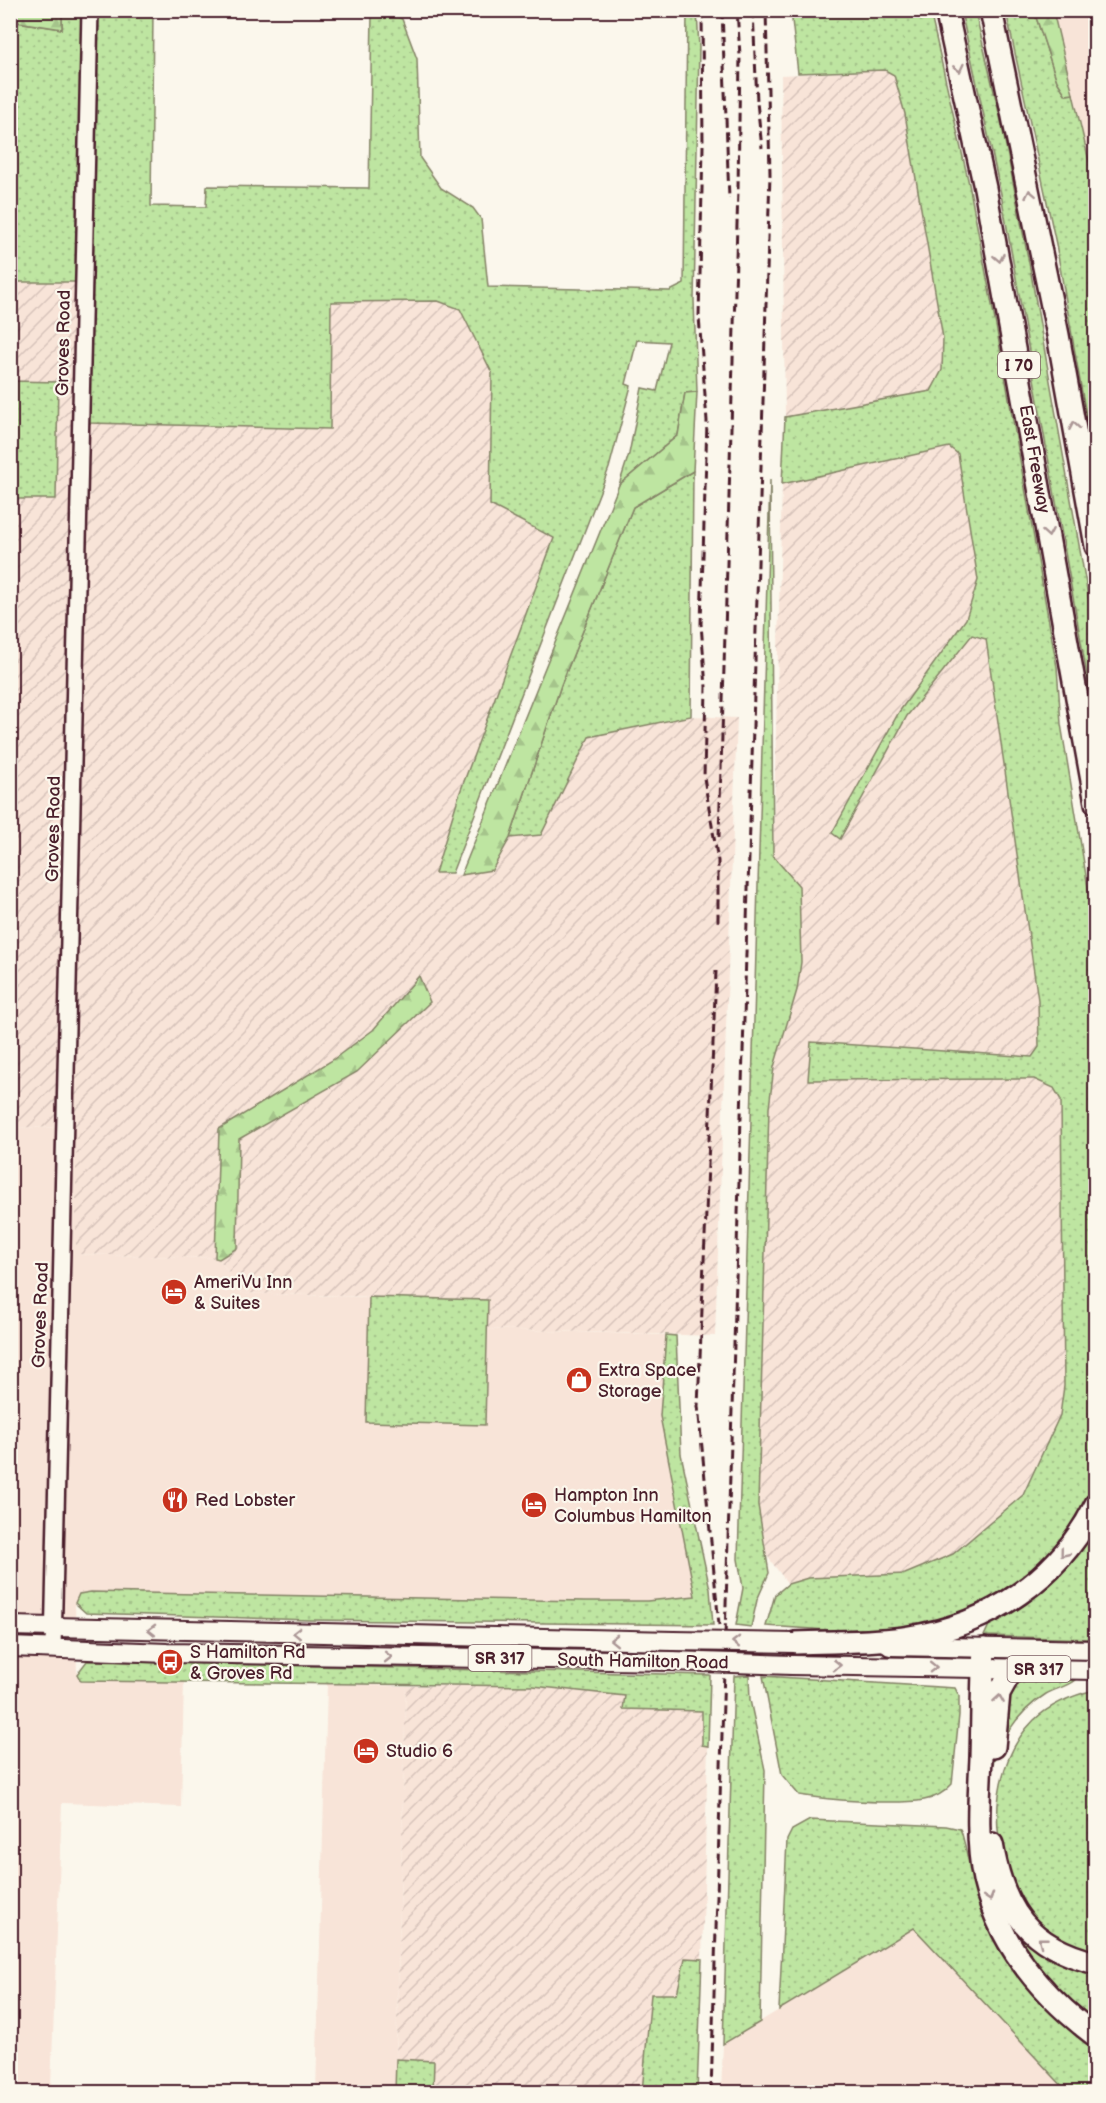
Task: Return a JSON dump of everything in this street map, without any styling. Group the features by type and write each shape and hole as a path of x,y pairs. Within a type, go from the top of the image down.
{"highway":[{"name":"East Freeway","path":"946,10 987,199 1095,803"},
{"name":"I 70","path":"992,10 1051,301 1095,546"},
{"path":"795,1643 910,1637 965,1622 995,1609 1028,1589 1046,1573 1064,1554 1095,1504"},
{"path":"983,1658 980,1839 984,1879 1003,1932 1033,1978 1073,2019 1095,2036"},
{"path":"1013,1668 999,1693 991,1786 992,1846 999,1877 1017,1916 1032,1933 1049,1946 1072,1957 1095,1963"}],"main road":[{"name":"South Hamilton Road","path":"10,1626 795,1643 983,1658 1013,1668 1095,1670"},
{"name":"South Hamilton Road","path":"10,1647 167,1653 792,1665 983,1658 1095,1650"}],"street":[{"name":"Groves Road","path":"53,1648 90,10"}],"shaded area":[{"path":"1053,11 1095,11 1095,186 1073,94"},
{"path":"886,70 894,75 905,114 943,338 942,370 931,391 785,417 781,75"},
{"path":"11,282 92,282 90,423 330,429 331,302 438,301 460,309 492,373 490,505 554,538 459,795 435,873 461,875 492,870 510,838 541,834 589,737 691,716 737,718 715,1336 487,1329 488,1300 242,1293 219,1259 237,1247 239,1139 357,1072 419,977 373,1030 331,1061 219,1129 215,1258 76,1254 76,1128 11,1127"},
{"path":"949,447 958,454 978,580 966,619 899,712 832,833 840,839 907,716 972,635 986,639 1038,1000 1039,1047 1033,1057 808,1079 1035,1079 1054,1088 1061,1100 1064,1386 1060,1415 1022,1495 953,1554 905,1574 808,1578 788,1584 767,1556 758,1505 769,1108 774,1067 797,990 801,962 799,886 773,856 782,484"},
{"path":"11,1127 76,1128 76,1254 215,1258 219,1259 242,1293 369,1297 366,1422 485,1425 487,1329 666,1335 660,1416 696,1596 647,1601 585,1601 79,1594 75,1603 77,1674 81,1681 184,1681 181,1807 62,1803 51,2086 11,2084"},
{"path":"327,1684 406,1686 395,2092 316,2092"},
{"path":"406,1686 533,1686 625,1696 624,1709 702,1711 702,1744 708,1746 702,1959 685,1958 677,1994 651,1995 642,2092 433,2092 434,2061 396,2059"},
{"path":"914,1928 1069,2092 721,2092 723,2044"}],"green space":[{"path":"10,11 62,11 62,29 11,21"},
{"path":"62,11 82,11 77,282 11,282 10,21 62,29"},
{"path":"96,11 153,11 151,206 206,207 207,186 369,188 372,14 276,11 387,11 402,19 417,59 420,158 441,188 473,208 481,219 488,287 670,291 684,284 687,11 697,11 699,48 694,300 697,392 685,393 678,435 619,485 629,454 642,388 657,391 669,342 637,340 626,384 631,386 609,468 452,873 435,873 459,795 554,538 490,505 492,373 460,309 438,301 331,302 330,429 89,423"},
{"path":"791,11 930,11 969,184 997,331 1057,667 1061,724 1095,930 1095,1482 1082,1511 1064,1538 1043,1563 1018,1584 990,1602 961,1616 930,1626 882,1632 766,1626 775,1595 788,1584 808,1578 905,1574 953,1554 1023,1495 1060,1415 1064,1386 1061,1100 1054,1088 1034,1079 808,1080 811,1042 1032,1057 1039,1047 1038,1000 986,639 972,635 907,716 840,839 832,833 899,712 966,619 978,580 958,454 949,447 782,484 785,417 931,391 942,370 943,338 905,114 894,75 885,70 798,73"},
{"path":"961,11 975,11 1001,121 1030,268 1095,635 1095,720 1001,194"},
{"path":"1006,11 1034,11 1057,81 1066,95 1073,94 1095,186 1095,467 1056,244"},
{"path":"1034,11 1053,11 1073,94 1066,95 1057,81"},
{"path":"11,381 58,382 56,499 11,499"},
{"path":"697,392 693,471 633,507 561,685 510,838 492,870 461,875 619,485 678,435 685,393"},
{"path":"693,471 691,716 589,737 541,835 510,838 561,685 633,507"},
{"path":"770,480 773,856 799,886 801,962 797,990 774,1067 769,1108 758,1505 769,1573 757,1600 751,1627 736,1625 743,1588 738,1559"},
{"path":"419,976 430,1002 357,1072 239,1139 237,1248 219,1259 215,1258 219,1129 331,1061 373,1030"},
{"path":"369,1297 488,1300 485,1425 366,1422"},
{"path":"666,1335 676,1336 681,1454 710,1589 713,1625 309,1620 86,1613 75,1603 79,1594 91,1592 585,1601 647,1601 695,1596 660,1416"},
{"path":"1095,1516 1095,1639 984,1636 991,1621"},
{"path":"87,1661 710,1675 708,1746 702,1745 702,1711 623,1709 625,1696 533,1686 81,1681 77,1674"},
{"path":"749,1675 750,1700 765,1770 760,2022 723,2044 734,1676"},
{"path":"763,1676 955,1688 959,1696 959,1715 952,1784 936,1796 912,1801 862,1801 799,1795 782,1775"},
{"path":"1010,1680 1075,1680 1046,1694 1016,1720 1002,1742 988,1779 989,1702"},
{"path":"1095,1690 1093,1919 1095,1921 1095,1955 1046,1934 1024,1909 1010,1883 1002,1855 998,1826 999,1797 1005,1768 1017,1742 1034,1720 1048,1709 1071,1697"},
{"path":"810,1820 946,1826 960,1829 976,1895 996,1941 1009,1962 1039,2000 1075,2034 1095,2049 1095,2092 1067,2091 914,1928 779,2010 787,1840 792,1830"},
{"path":"995,1884 1005,1905 1095,1968 1095,2030 1019,1946"},
{"path":"685,1958 702,1959 697,2092 642,2092 651,1994 677,1994"},
{"path":"396,2059 434,2061 433,2092 395,2092"}],"railway":[{"path":"702,10 703,147 699,317 707,421 701,624 706,687 704,778 718,861 718,926"},
{"path":"722,10 729,199"},
{"path":"719,837 738,190 740,55 737,10"},
{"path":"753,10 757,102 762,148"},
{"path":"711,2092 770,174 766,10"},
{"path":"716,971 698,1406 719,1625"}],"place":[{"name":"AmeriVu Inn & Suites","path":"174,1292"},
{"name":"Extra Space Storage","path":"579,1380"},
{"name":"Red Lobster","path":"175,1500"},
{"name":"Hampton Inn Columbus Hamilton","path":"534,1505"},
{"name":"S Hamilton Rd & Groves Rd","path":"170,1662"},
{"name":"Studio 6","path":"366,1751"}]}
